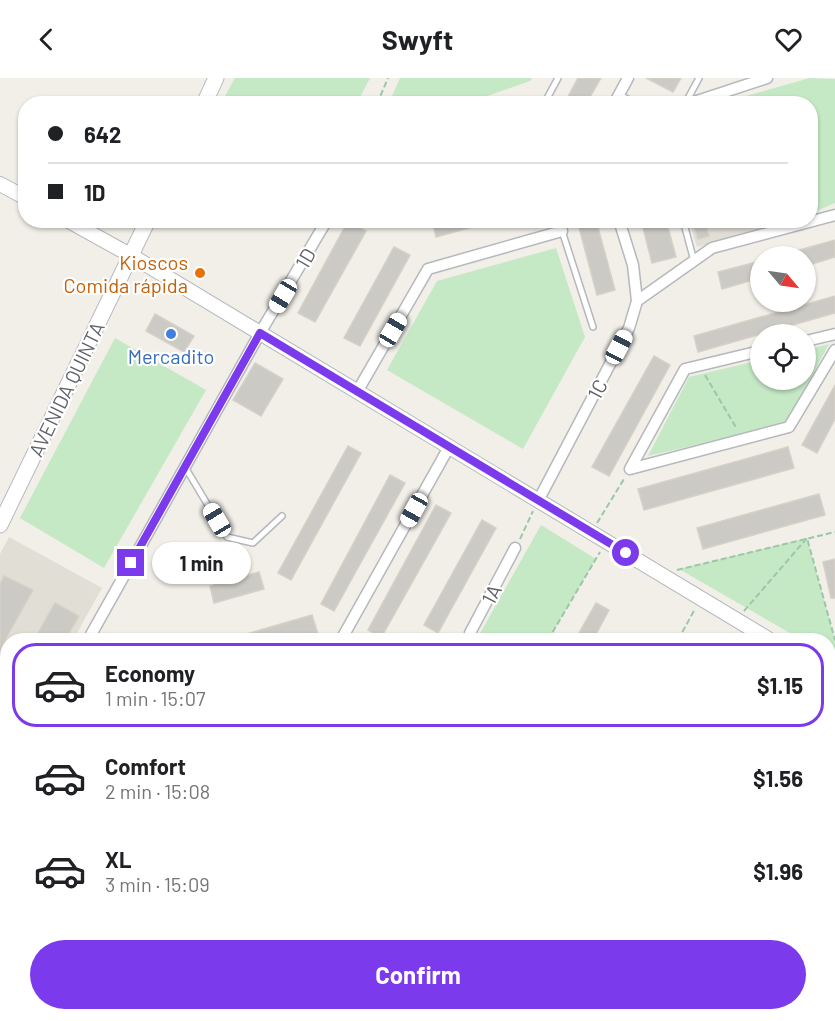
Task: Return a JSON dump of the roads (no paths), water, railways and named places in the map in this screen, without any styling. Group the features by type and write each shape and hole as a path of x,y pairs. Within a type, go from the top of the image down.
{"main road":[{"path":"208,96 216,78"},
{"name":"AVENIDA QUINTA","path":"0,525 144,228"}],"street":[{"path":"618,96 628,78"},
{"path":"711,96 767,78"},
{"path":"0,184 18,194"},
{"path":"818,220 835,215"},
{"path":"81,228 132,256 758,633"},
{"name":"1D","path":"92,633 260,333 322,228"},
{"path":"357,392 429,269 555,228"},
{"name":"1C","path":"538,501 629,328 637,301 633,265 622,228"},
{"path":"637,301 712,248 787,228"},
{"path":"816,339 835,334"},
{"path":"816,382 835,350"},
{"path":"750,353 685,369 630,469 789,427 811,390"},
{"path":"346,633 449,447"},
{"name":"1A","path":"470,633 515,548"}],"lane":[{"path":"548,96 558,78"},
{"path":"690,96 699,78"},
{"path":"562,228 593,327"},
{"path":"685,228 694,261"},
{"path":"185,467 227,537 253,543 282,516"}],"place":[{"name":"Kioscos Comida rápida","path":"200,273"},
{"name":"Mercadito","path":"171,334"}]}
